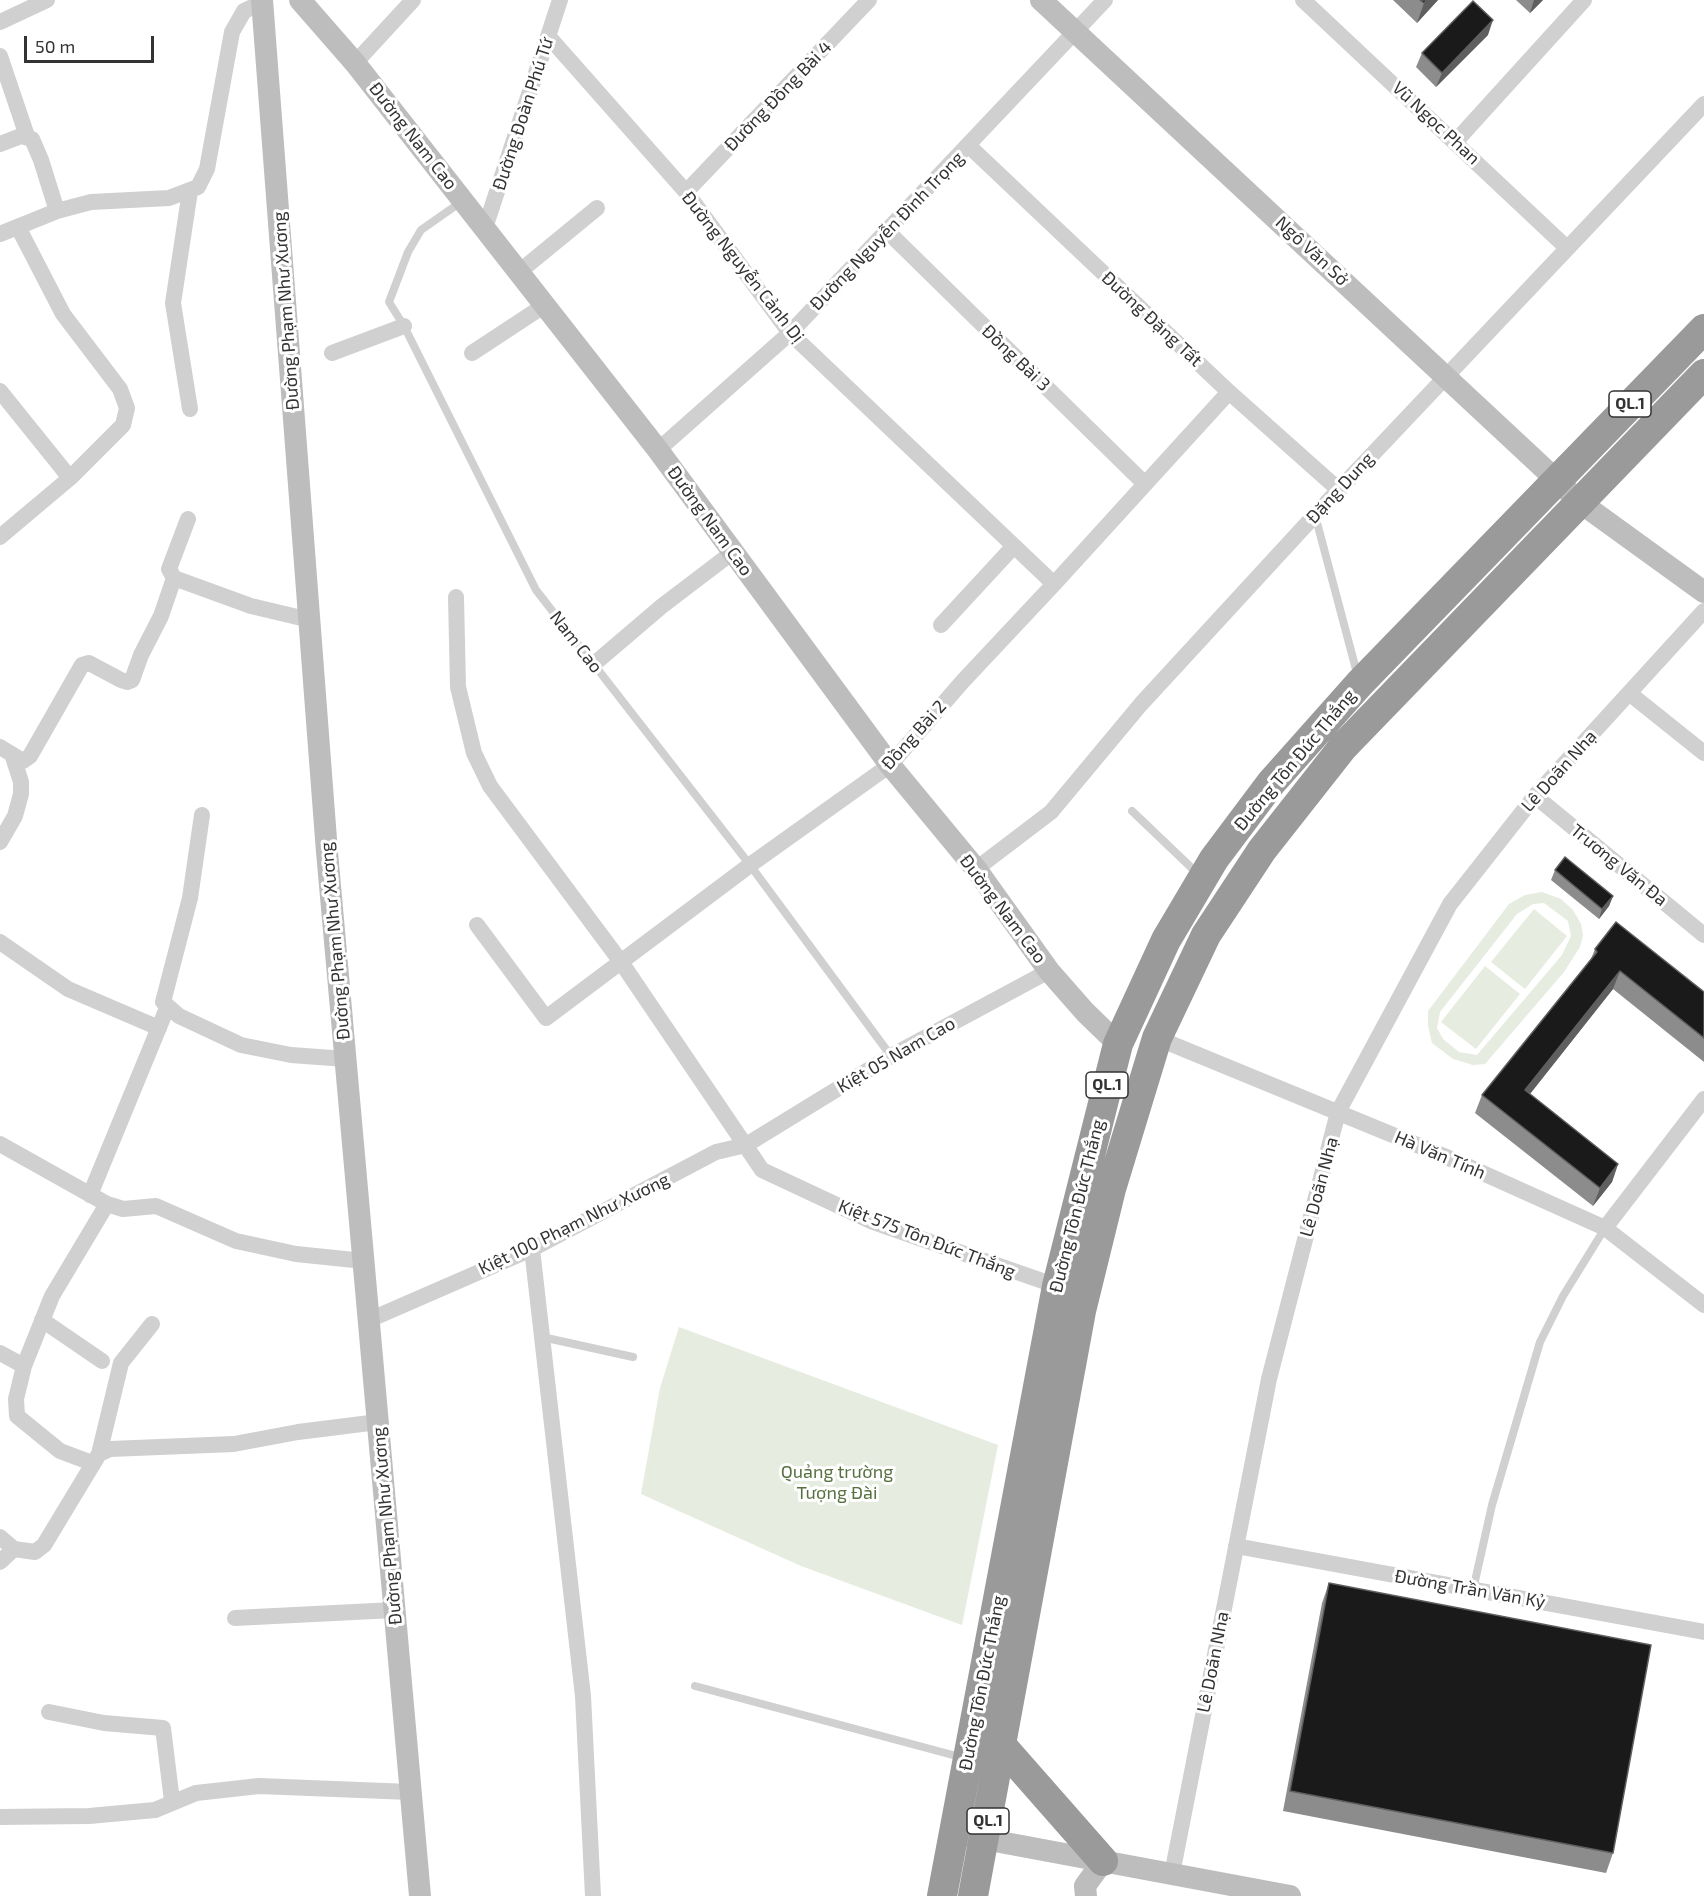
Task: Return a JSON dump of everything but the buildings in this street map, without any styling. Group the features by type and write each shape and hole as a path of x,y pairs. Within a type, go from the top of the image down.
{"highway":[{"name":"Đường Tôn Đức Thắng","path":"950,1895 954,1833 967,1759 1057,1286 1118,1044 1166,940 1202,878 1271,783 1360,683 1704,328"},
{"name":"Đường Tôn Đức Thắng","path":"973,1896 1081,1311 1111,1189 1157,1038 1206,935 1262,850 1343,747 1704,374"},
{"path":"1001,1745 1102,1861"}],"street":[{"path":"0,22 47,0"},
{"name":"Đường Nam Cao","path":"300,0 355,63 464,200 658,450 890,765 976,869 1049,971 1085,1012 1118,1044"},
{"path":"355,63 413,0"},
{"name":"Đường Đoàn Phú Tứ","path":"485,228 560,0"},
{"name":"Đường Đồng Bài 4","path":"686,192 869,0"},
{"name":"Ngô Văn Sở","path":"1041,0 1581,503 1704,592"},
{"name":"Đường Nguyễn Đình Trọng","path":"658,450 790,333 1105,0"},
{"name":"Vũ Ngọc Phan","path":"1303,0 1456,141 1567,248"},
{"path":"1456,141 1584,0"},
{"name":"Đường Phạm Như Xương","path":"190,410 183,353 174,317 175,288 190,191 202,181 207,169 232,32 244,11 263,1 346,1059 420,1896"},
{"name":"Đường Nguyễn Cảnh Dị","path":"549,37 686,192 790,333 1054,584"},
{"path":"0,56 27,136 32,139 41,160 57,211"},
{"name":"Đặng Dung","path":"976,869 1051,812 1141,704 1315,515 1445,375 1704,104"},
{"path":"0,144 27,136"},
{"name":"Đường Đặng Tất","path":"969,146 1229,392 1339,490"},
{"path":"0,234 57,211 91,202 170,198 190,191"},
{"path":"519,272 597,208"},
{"path":"0,537 70,478 123,425 127,408 120,389 63,314 18,227"},
{"name":"Đồng Bài 3","path":"887,231 1145,484"},
{"path":"472,352 545,305"},
{"path":"332,353 404,326"},
{"path":"0,391 70,478"},
{"name":"Đồng Bài 2","path":"477,924 546,1018 750,865 890,765 963,681 1229,392"},
{"path":"188,519 169,569 174,578 251,606 310,620"},
{"path":"941,625 1014,546"},
{"path":"594,664 662,606 733,552"},
{"path":"6,752 23,761 30,756 82,665 89,663 121,680 128,682 132,680 141,655 161,616 174,578"},
{"name":"Kiệt 575 Tôn Đức Thắng","path":"456,597 458,687 474,753 490,786 621,962 762,1170 873,1222 1057,1286"},
{"name":"Lê Doãn Nhạ","path":"1172,1874 1269,1379 1338,1112 1450,904 1535,796 1704,611"},
{"path":"1629,693 1704,753"},
{"path":"0,842 15,816 21,794 21,782 6,752"},
{"name":"Trương Văn Đa","path":"1535,796 1704,935"},
{"path":"202,816 190,898 163,1002 167,1008 242,1046 291,1055 346,1059"},
{"path":"0,942 68,989 159,1028"},
{"name":"Kiệt 05 Nam Cao","path":"746,1144 891,1056 1049,971"},
{"path":"90,1195 167,1008"},
{"name":"Hà Văn Tính","path":"1157,1038 1456,1161 1605,1228 1704,1305"},
{"path":"1605,1228 1702,1106"},
{"path":"0,1144 107,1204 123,1209 156,1206 236,1241 296,1254 364,1261"},
{"name":"Kiệt 100 Phạm Như Xương","path":"369,1320 532,1249 716,1152 746,1144"},
{"path":"107,1204 52,1296 24,1366 16,1398 17,1416 60,1451 96,1459 110,1449 234,1444 298,1432 378,1422"},
{"path":"532,1249 582,1696 593,1896"},
{"path":"42,1320 102,1361"},
{"path":"0,1537 14,1549 35,1552 44,1545 96,1459 121,1363 152,1324"},
{"path":"0,1353 24,1366"},
{"name":"Đường Trần Văn Kỷ","path":"1236,1546 1704,1632"},
{"path":"0,1562 14,1549"},
{"path":"235,1618 394,1611"},
{"path":"49,1712 104,1723 163,1728 172,1801"},
{"path":"0,1817 89,1816 155,1810 172,1801 196,1793 259,1786 410,1792"},
{"path":"954,1833 1290,1896"},
{"path":"1086,1896 1085,1886 1102,1861"}],"lane":[{"name":"Nam Cao","path":"464,200 421,230 408,252 389,302 404,326 536,590 750,865 891,1056"},
{"path":"1315,515 1360,683"},
{"path":"1132,811 1202,878"},
{"path":"1473,1590 1492,1505 1540,1342 1563,1296 1605,1228"},
{"path":"542,1338 633,1357"},
{"path":"695,1686 967,1759"}],"green space":[{"path":"1542,892 1561,899 1573,910 1581,924 1583,935 1580,947 1564,972 1485,1064 1473,1065 1453,1059 1432,1043 1428,1026 1428,1011 1509,904 1525,895","holes":["1544,903 1568,921 1571,936 1562,955 1477,1055 1459,1052 1443,1039 1437,1028 1440,1012 1517,914 1533,904"]},
{"path":"1534,909 1567,936 1525,989 1491,962"},
{"path":"1485,966 1520,994 1476,1049 1441,1022"},
{"name":"Quảng trường Tượng Đài","path":"679,1327 998,1445 962,1625 801,1566 641,1494 660,1388"}]}
